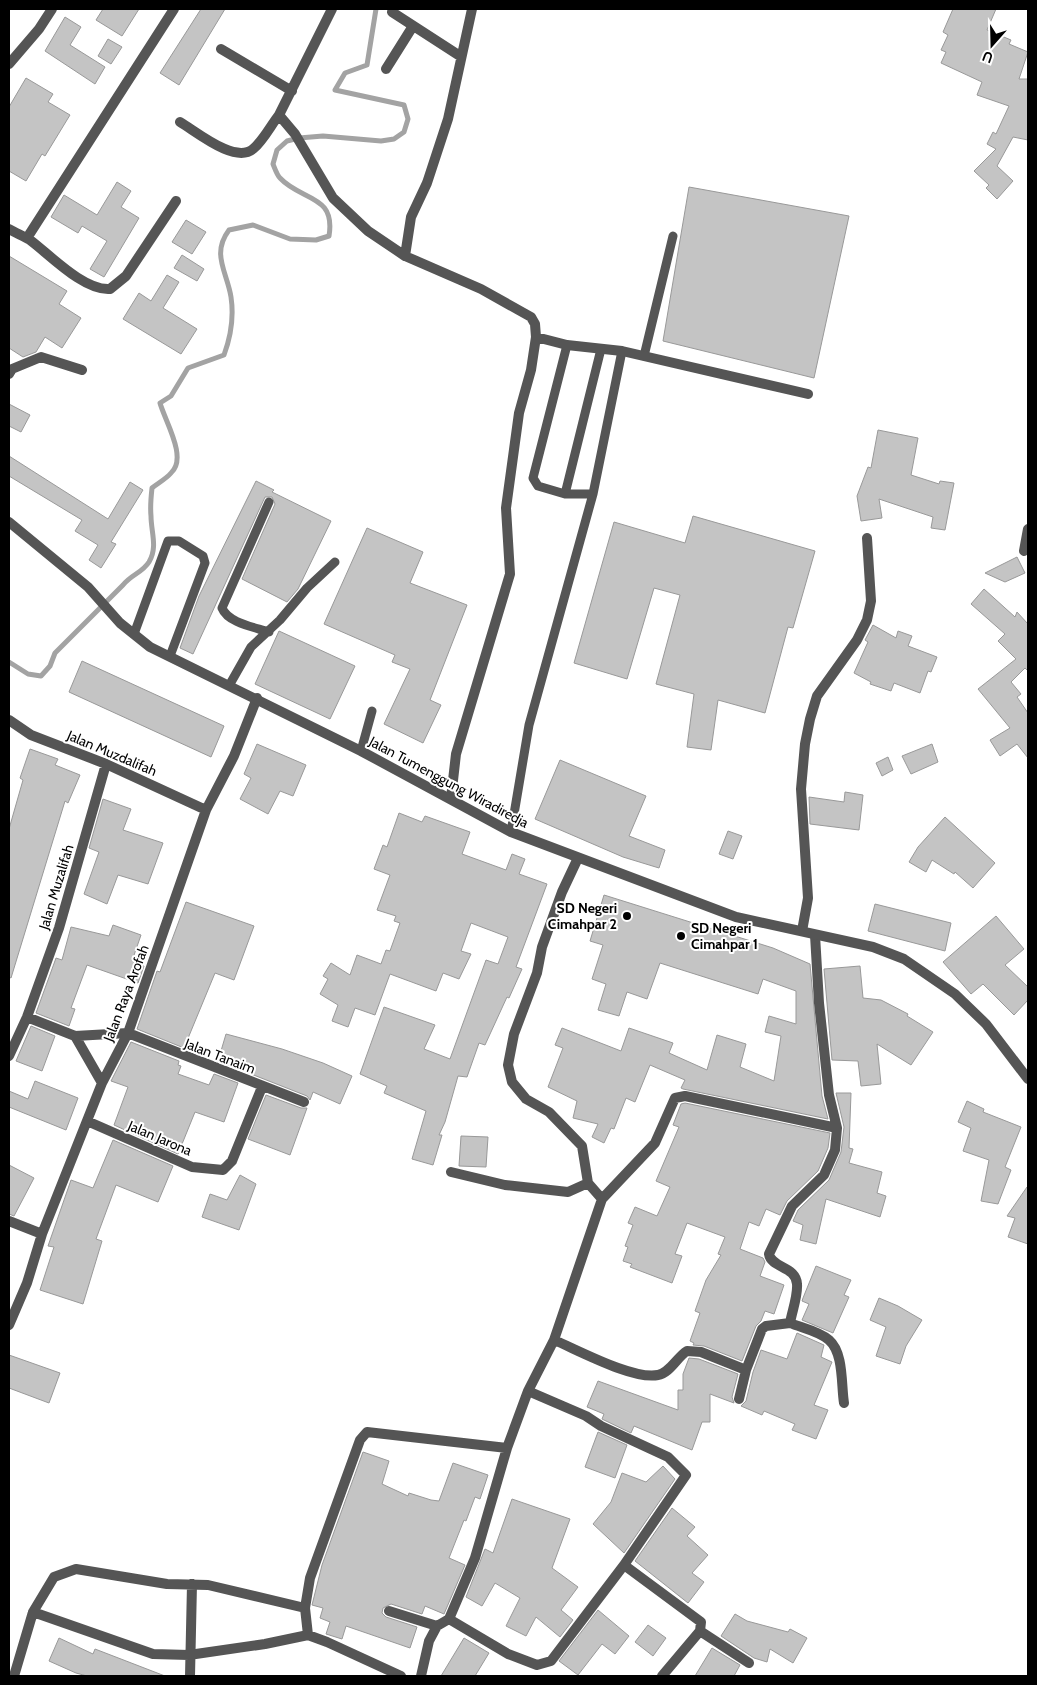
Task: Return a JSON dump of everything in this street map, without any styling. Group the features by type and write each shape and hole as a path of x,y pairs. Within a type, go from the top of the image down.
{"street":[{"path":"9,64 52,9"},
{"path":"27,238 174,9"},
{"path":"404,256 411,217 427,183 448,119 460,56 472,9"},
{"path":"180,122 228,152 241,154 252,149 279,115 292,91 328,10"},
{"path":"392,12 460,56"},
{"path":"386,69 414,26"},
{"path":"222,49 292,91"},
{"path":"279,115 295,134 333,198 368,231 404,256 481,290 530,317 535,324 536,337 531,370 519,413 506,508 510,574 456,754 451,798"},
{"path":"9,229 27,238 79,279 97,288 110,289 126,276 176,201"},
{"path":"536,337 566,345 622,351 808,394"},
{"path":"9,374 12,370 41,356 82,370"},
{"name":"Jalan Tumenggung Wiradiredja","path":"9,522 88,587 120,623 150,646 230,684 361,751 511,832 736,917 873,946 904,959 955,994 986,1024 1028,1079"},
{"path":"1024,551 1028,529"},
{"path":"802,931 808,898 801,789 807,736 817,696 857,640 867,620 871,601 867,538"},
{"name":"Jalan Raya Arofah","path":"9,1325 27,1283 42,1234 86,1122 102,1083 128,1033 206,810 234,756 257,698"},
{"name":"Jalan Muzdalifah","path":"9,720 32,735 106,764 206,810"},
{"name":"Jalan Muzalifah","path":"9,1056 27,1017 59,928 106,764"},
{"path":"578,858 562,892 542,947 537,974 514,1034 508,1065 512,1082 526,1099 549,1112 582,1146 588,1183 602,1199"},
{"path":"790,1323 797,1282 791,1271 771,1260 769,1254 792,1206 824,1175 835,1150 837,1128 829,1095 819,1003 815,935"},
{"path":"27,1017 75,1036 128,1033"},
{"name":"Jalan Tanaim","path":"128,1033 304,1102"},
{"path":"75,1036 102,1083"},
{"name":"Jalan Jarona","path":"86,1122 192,1167 223,1170 232,1161 262,1086"},
{"path":"421,1676 430,1642 437,1626 449,1619 475,1558 507,1448 528,1392 554,1340 602,1199 656,1143 675,1098 685,1096 837,1128"},
{"path":"451,1172 505,1185 568,1192 588,1183"},
{"path":"9,1221 42,1234"},
{"path":"739,1399 746,1370 764,1327 790,1323 824,1336 833,1345 838,1358 844,1403"},
{"path":"554,1340 624,1370 641,1374 658,1375 668,1370 673,1362 687,1351 701,1352 746,1370"},
{"path":"449,1619 508,1654 537,1665 551,1661 624,1564 686,1475 668,1457 601,1426 586,1416 528,1392"},
{"path":"308,1635 305,1608 310,1578 360,1440 367,1432 507,1448"},
{"path":"624,1564 698,1618 702,1626 700,1631 662,1676"},
{"path":"13,1668 33,1612 54,1577 76,1569 167,1584 218,1587 305,1608"},
{"path":"190,1676 192,1584"},
{"path":"389,1611 437,1626"},
{"path":"33,1612 153,1654 189,1655 265,1644 308,1635 401,1676"},
{"path":"700,1631 749,1663"}],"lane":[{"path":"644,356 674,236"},
{"path":"566,345 533,478 538,486 566,494 593,494"},
{"path":"566,494 601,349"},
{"path":"511,832 529,726 593,494 622,351"},
{"path":"269,502 222,608 224,612 241,623 269,632"},
{"path":"134,634 168,541 179,541 203,556 205,563 170,656"},
{"path":"230,684 247,654 307,588 335,562"},
{"path":"361,751 372,711"}],"building":[{"path":"103,9 139,9 122,36 96,20"},
{"path":"201,9 225,9 179,85 160,73"},
{"path":"953,9 996,9 987,30 1011,40 1009,44 1028,52 1019,79 1028,79 1028,140 1013,137 997,166 1013,181 997,199 986,188 989,185 974,171 996,149 987,144 993,132 996,134 1009,106 977,95 982,82 941,63 946,52 941,50 948,35 943,32"},
{"path":"65,17 81,27 70,45 105,67 95,84 45,51"},
{"path":"108,39 122,47 111,64 98,56"},
{"path":"26,78 53,94 48,102 70,115 45,156 42,154 26,181 9,171 9,107"},
{"path":"117,182 131,191 121,207 139,218 104,277 90,269 107,241 82,226 78,233 51,217 64,195 97,215"},
{"path":"689,187 849,216 814,378 663,341"},
{"path":"186,220 206,232 192,254 172,242"},
{"path":"182,255 204,269 197,281 174,268"},
{"path":"9,256 67,291 59,304 81,318 62,348 45,337 36,352 23,357 9,348"},
{"path":"167,275 179,282 163,308 197,329 181,354 123,319 139,293 151,301"},
{"path":"9,404 30,415 21,432 9,426"},
{"path":"878,430 918,438 911,475 939,484 940,481 954,483 945,530 931,528 933,517 879,499 882,518 861,521 857,496 868,467 871,468"},
{"path":"9,456 108,519 130,482 143,490 111,542 116,544 101,568 89,560 98,545 75,531 82,520 9,476"},
{"path":"256,481 274,490 272,492 331,521 298,589 287,602 242,579 275,504 272,497 265,497 193,654 180,648 199,596"},
{"path":"693,516 815,551 793,628 788,627 765,713 718,700 711,750 687,747 694,694 656,684 680,595 654,588 627,679 574,663 614,522 685,543"},
{"path":"367,528 423,552 410,583 467,605 430,700 441,705 423,743 384,724 410,669 392,662 395,655 324,624"},
{"path":"1017,557 1025,573 1005,582 985,573"},
{"path":"984,589 1015,617 1017,612 1028,624 1028,671 1025,668 1011,682 1021,694 1017,697 1028,713 1028,758 1017,744 1000,756 990,740 1010,728 978,689 1016,659 998,641 1005,634 971,604"},
{"path":"873,625 896,638 898,631 912,636 908,646 937,657 931,672 928,671 920,693 894,683 891,691 870,684 871,682 854,673 868,642 865,640"},
{"path":"279,631 355,666 330,719 255,684"},
{"path":"82,661 224,726 211,757 69,692"},
{"path":"257,744 306,765 293,796 280,791 268,814 240,799 251,778 244,774"},
{"path":"932,744 938,762 911,774 902,756"},
{"path":"30,749 58,759 55,765 80,775 68,803 65,801 11,978 9,977 9,829 23,780 20,778"},
{"path":"888,757 893,770 882,776 876,763"},
{"path":"560,760 646,796 629,836 665,850 659,868 623,857 535,819"},
{"path":"845,792 863,795 859,830 810,824 809,797 844,802"},
{"path":"103,799 131,809 123,830 163,843 148,884 118,875 107,904 84,894 99,852 89,848"},
{"path":"399,813 422,822 425,816 470,832 462,854 506,870 512,854 525,859 519,874 547,884 516,967 522,969 509,998 507,997 485,1045 479,1043 467,1077 458,1076 445,1122 439,1135 442,1135 433,1165 412,1159 426,1111 384,1093 387,1086 360,1074 384,1007 435,1025 424,1049 450,1059 486,960 498,964 508,937 471,923 461,951 471,954 459,979 443,973 436,991 390,974 375,1015 355,1008 348,1027 332,1021 338,1005 320,994 328,979 323,976 331,963 350,975 357,955 381,964 386,950 390,951 400,923 394,921 396,916 377,910 390,875 374,869 383,845 387,847"},
{"path":"945,817 995,863 973,888 955,872 954,874 932,860 926,872 909,862 918,847"},
{"path":"728,831 742,836 733,859 719,854"},
{"path":"604,895 773,948 810,964 822,1096 828,1119 683,1089 681,1088 685,1080 650,1065 635,1102 626,1098 614,1129 611,1128 604,1143 592,1137 598,1124 573,1118 577,1101 548,1087 563,1048 555,1045 562,1028 621,1051 629,1028 673,1043 669,1053 707,1070 717,1035 746,1044 740,1067 774,1081 781,1036 765,1032 769,1016 796,1024 796,991 763,979 758,994 660,963 647,999 627,992 619,1016 598,1010 606,984 592,979 603,945 590,941"},
{"path":"186,902 254,926 234,980 215,973 184,1048 137,1029 157,971 160,972"},
{"path":"875,904 951,923 945,951 868,931"},
{"path":"996,916 1024,949 1005,965 1028,987 1028,1000 1014,1015 983,984 971,994 943,962"},
{"path":"113,925 141,935 132,961 144,966 138,983 87,965 71,1008 75,1009 69,1026 36,1013 56,958 62,960 71,927 109,936"},
{"path":"860,966 863,998 881,1000 908,1014 907,1016 933,1032 911,1065 877,1044 881,1084 861,1086 858,1061 832,1060 824,969"},
{"path":"31,1026 55,1036 42,1071 16,1061"},
{"path":"226,1034 282,1049 323,1063 352,1076 340,1104 313,1092 310,1100 307,1096 218,1061"},
{"path":"131,1042 179,1061 178,1065 181,1066 178,1074 209,1085 214,1074 238,1083 224,1122 195,1112 178,1154 114,1125 128,1087 111,1081"},
{"path":"35,1081 78,1098 66,1130 9,1107 9,1091 28,1099"},
{"path":"836,1093 851,1093 849,1148 853,1149 849,1163 882,1172 877,1193 886,1196 880,1217 826,1199 816,1244 800,1240 803,1225 793,1221 798,1210 829,1180 841,1152 844,1127"},
{"path":"266,1095 301,1108 307,1108 290,1155 248,1139"},
{"path":"967,1101 984,1109 983,1112 1021,1127 1005,1167 1011,1170 998,1204 981,1201 989,1160 963,1151 971,1128 958,1122"},
{"path":"685,1103 830,1133 828,1148 818,1171 787,1201 780,1215 766,1209 759,1226 749,1222 740,1249 763,1258 765,1262 760,1276 784,1285 774,1314 765,1311 761,1321 756,1326 742,1361 704,1346 693,1345 694,1343 690,1341 700,1313 695,1311 706,1280 721,1255 718,1254 725,1237 687,1223 675,1254 682,1256 672,1283 630,1267 632,1264 623,1261 628,1247 625,1246 633,1225 628,1223 635,1207 657,1216 670,1187 656,1181 679,1127 673,1125 681,1104"},
{"path":"461,1136 488,1137 486,1167 459,1166"},
{"path":"113,1140 173,1166 158,1202 116,1185 96,1239 102,1241 83,1304 40,1290 54,1247 48,1246 71,1180 93,1188"},
{"path":"9,1165 34,1178 14,1216 9,1214"},
{"path":"240,1175 256,1184 239,1230 202,1217 210,1194 227,1200"},
{"path":"1027,1187 1028,1244 1008,1237 1015,1218 1007,1216"},
{"path":"816,1266 851,1280 844,1295 849,1297 833,1333 802,1320 809,1304 802,1301"},
{"path":"879,1298 898,1306 922,1320 906,1346 900,1364 876,1356 886,1327 870,1320"},
{"path":"797,1333 824,1345 821,1357 832,1362 814,1405 828,1410 816,1439 792,1430 795,1424 764,1411 762,1415 741,1406 746,1401 761,1350 787,1359"},
{"path":"9,1355 60,1373 49,1403 9,1388"},
{"path":"689,1358 699,1359 738,1374 732,1397 734,1403 710,1394 710,1422 702,1422 692,1450 634,1426 631,1433 602,1419 604,1414 587,1407 598,1381 678,1410 678,1390 683,1390 683,1374"},
{"path":"598,1432 627,1445 615,1478 585,1467"},
{"path":"363,1452 389,1461 382,1484 408,1496 409,1493 439,1501 453,1463 488,1475 480,1499 475,1497 449,1558 465,1565 444,1614 425,1606 422,1614 391,1604 383,1608 382,1613 386,1617 417,1627 410,1648 346,1626 342,1639 326,1634 330,1622 320,1618 323,1608 312,1605 322,1565"},
{"path":"663,1466 675,1479 624,1553 593,1524 611,1502 622,1473 646,1482"},
{"path":"512,1499 570,1519 552,1568 578,1587 561,1610 573,1620 560,1637 536,1617 526,1636 506,1626 520,1598 495,1583 482,1606 466,1597 485,1549 493,1553"},
{"path":"672,1508 695,1527 687,1536 708,1555 692,1573 704,1582 688,1603 635,1561"},
{"path":"598,1610 629,1636 615,1654 602,1644 578,1675 559,1661"},
{"path":"735,1614 747,1621 788,1632 790,1629 807,1638 793,1663 770,1649 767,1662 754,1658 721,1636"},
{"path":"648,1625 666,1638 653,1656 635,1642"},
{"path":"59,1638 93,1654 95,1649 165,1676 87,1676 76,1673 49,1661"},
{"path":"464,1638 489,1653 475,1676 441,1676"},
{"path":"712,1648 740,1665 734,1676 695,1676"}],"waterway":[{"path":"9,662 28,674 41,676 50,666 55,653 126,581 143,569 149,562 154,545 151,522 152,488 171,473 176,466 177,458 174,439 160,403 171,396 188,368 224,355 230,334 232,312 231,297 222,263 221,247 229,230 253,225 290,239 316,240 329,236 330,222 327,212 322,205 288,185 278,175 273,164 277,150 287,141 299,138 323,136 381,141 394,139 404,132 408,119 404,105 335,90 345,73 367,65 376,9"}],"place":[{"name":"SD Negeri Cimahpar 2","path":"627,916"},
{"name":"SD Negeri Cimahpar 1","path":"681,936"}]}
